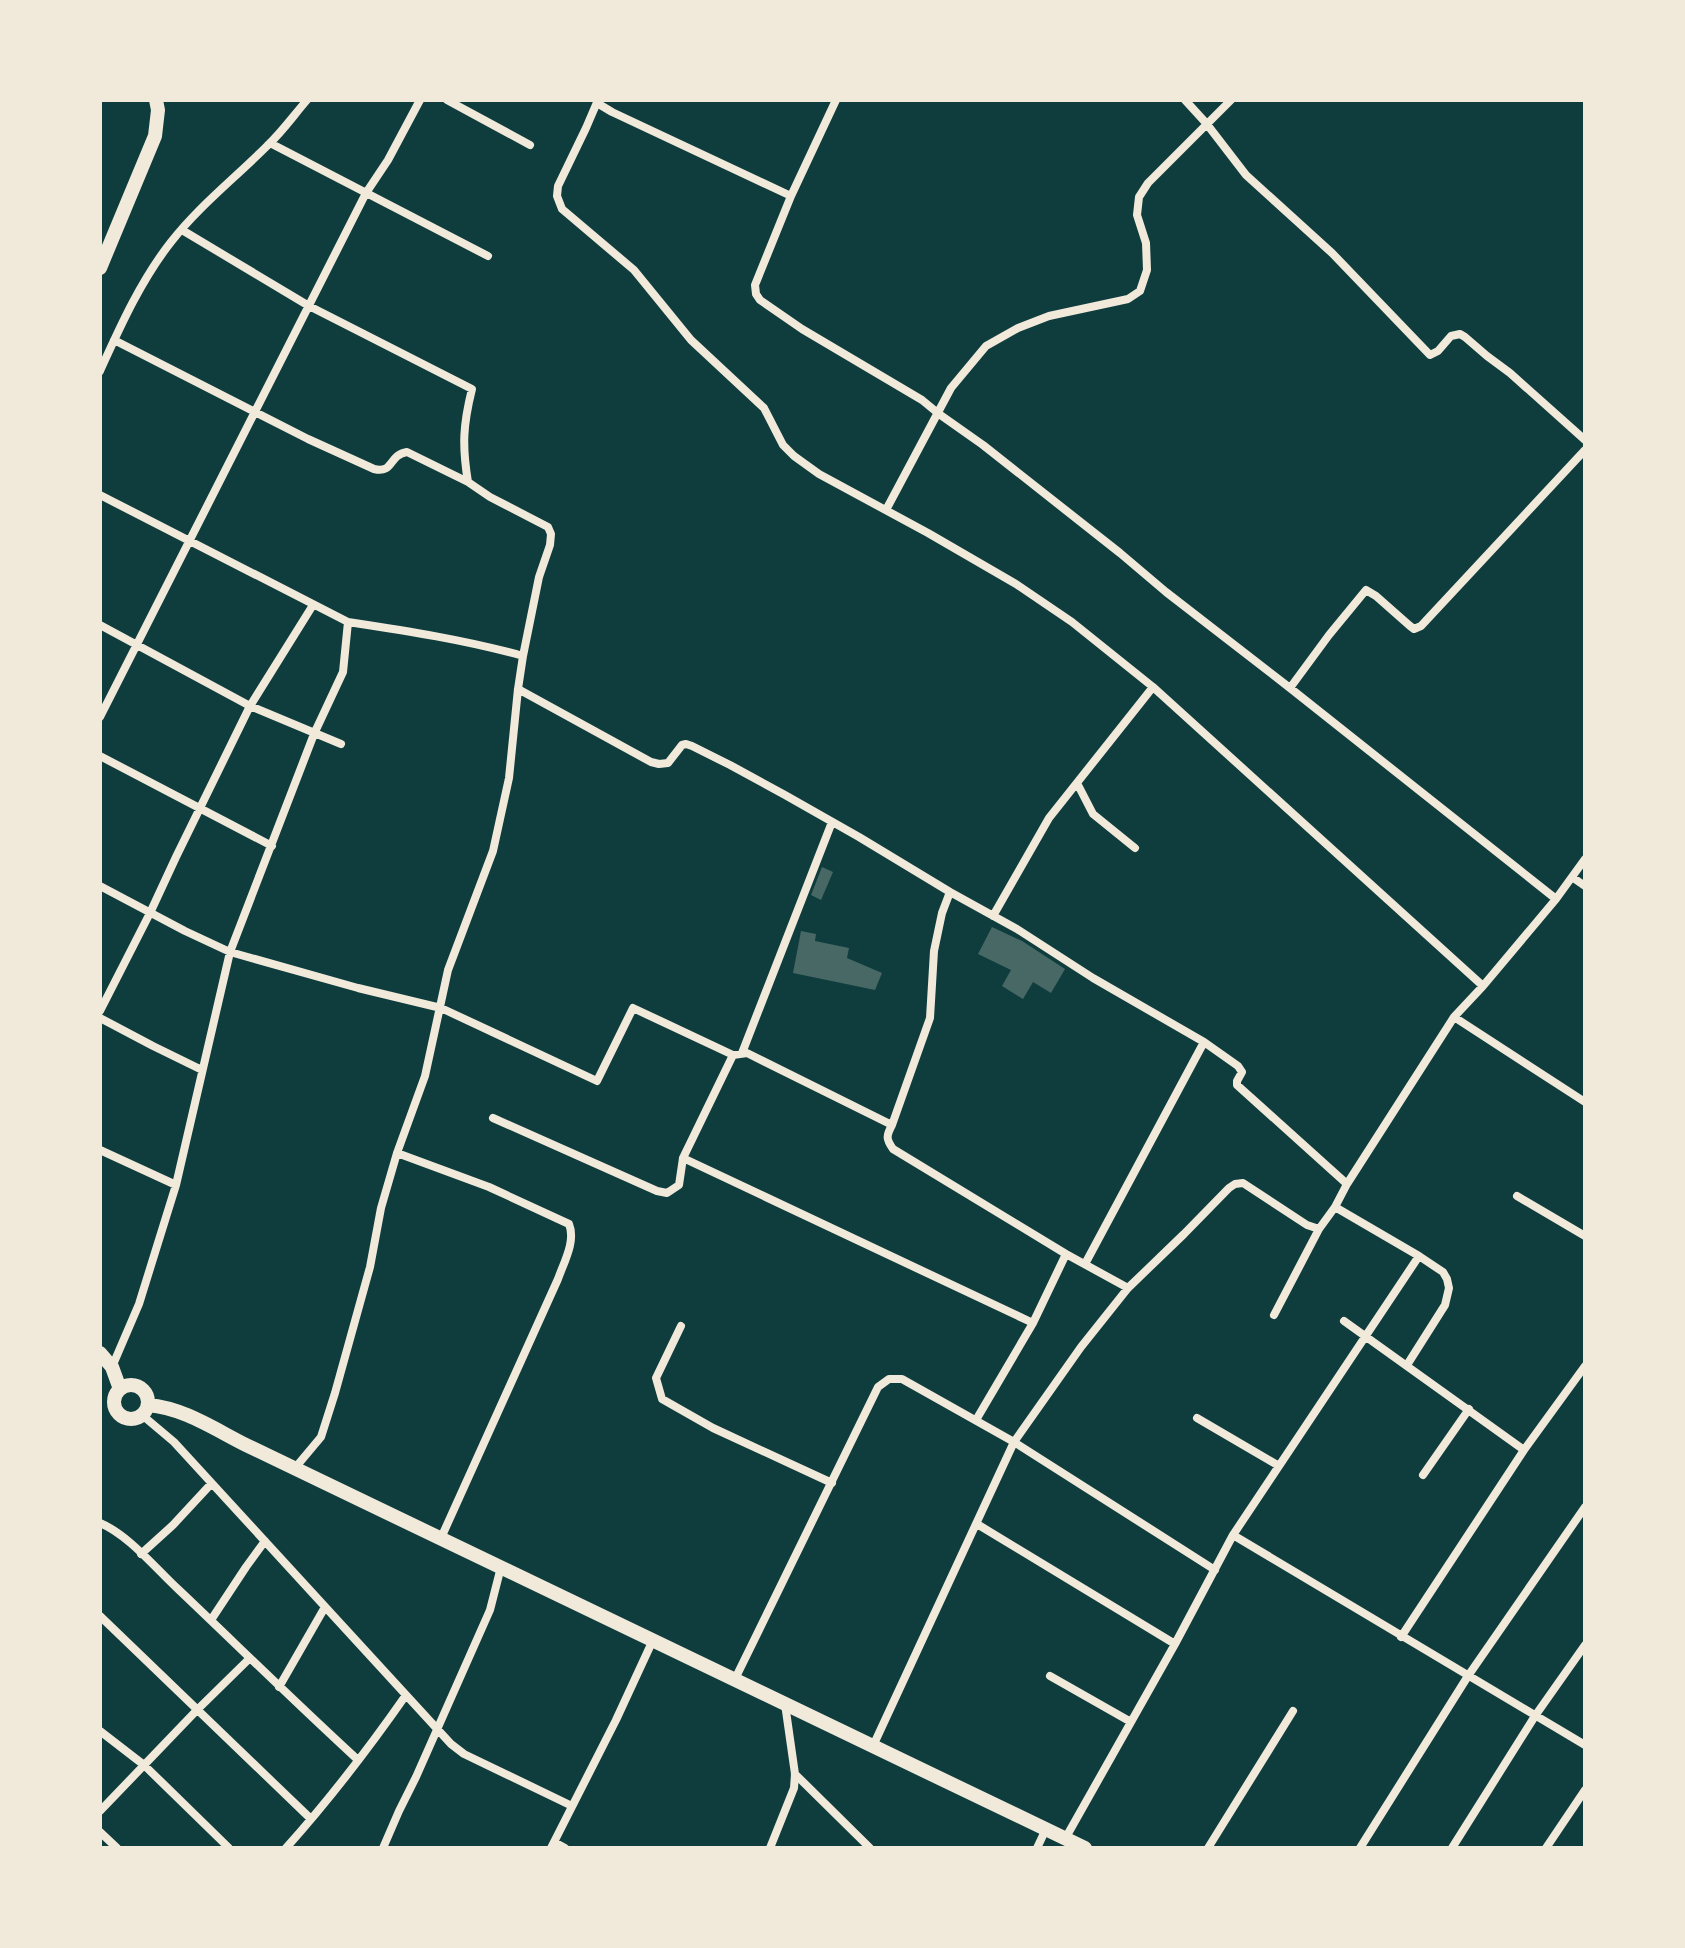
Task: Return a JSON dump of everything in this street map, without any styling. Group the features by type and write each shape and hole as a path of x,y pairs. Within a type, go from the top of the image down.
{"street":[{"path":"100,268 155,136 156,100"},
{"path":"100,371 158,259 192,217 270,143 307,100"},
{"path":"100,717 366,193 388,160 420,100"},
{"path":"447,100 530,145"},
{"path":"836,100 791,196 755,285 760,300 802,329 922,400 983,445 1556,899"},
{"path":"1185,100 1246,175 1332,253 1430,355 1438,351 1445,340 1460,334 1585,440"},
{"path":"886,510 951,388 986,346 1018,328 1049,316 1128,299 1140,291 1147,270 1146,243 1137,215 1139,197 1148,183 1231,100"},
{"path":"791,196 612,112 597,101 558,186 557,196 562,209 634,270 691,340 764,408 783,445 794,456 819,474 1016,584 1072,622 1153,687 1483,986"},
{"path":"270,143 488,256"},
{"path":"182,230 309,306 472,389 463,435 468,482"},
{"path":"114,340 374,469 388,469 398,454 407,452 542,523 551,534 523,656 509,778 493,851 448,970 425,1076 381,1208 370,1267 321,1437 295,1468"},
{"path":"1290,688 1366,590 1414,629 1421,626 1585,450"},
{"path":"100,495 348,622 409,631 523,656"},
{"path":"100,1011 250,706 313,605"},
{"path":"112,1367 144,1291 176,1185 230,952 314,734 343,672 348,622"},
{"path":"100,625 250,706 341,744"},
{"path":"993,916 1049,818 1153,687"},
{"path":"518,689 651,762 668,763 686,744 730,765 1017,929 1093,978 1204,1042 1242,1070 1237,1085 1347,1184"},
{"path":"100,756 272,846"},
{"path":"1077,783 1093,814 1135,848"},
{"path":"493,1118 657,1191 667,1193 679,1185 683,1158 737,1054 832,822"},
{"path":"1274,1315 1319,1229 1454,1017 1556,899 1585,859"},
{"path":"1572,877 1585,886"},
{"path":"100,886 230,952 441,1008 597,1081 633,1008 737,1054 747,1053 892,1125"},
{"path":"950,892 934,951 930,1018 887,1140 893,1149 1128,1288"},
{"path":"1454,1017 1585,1102"},
{"path":"100,1018 202,1070"},
{"path":"1085,1264 1204,1042"},
{"path":"100,1150 176,1185"},
{"path":"397,1153 489,1187 569,1224 572,1232 558,1279 441,1538"},
{"path":"683,1158 1033,1323"},
{"path":"873,1746 1014,1442 1081,1347 1128,1288 1235,1184 1243,1183 1307,1225 1319,1229"},
{"path":"1517,1196 1585,1236"},
{"path":"1335,1207 1419,1256 1443,1272 1447,1279 1449,1288 1445,1305 1407,1365"},
{"path":"976,1420 1033,1323 1066,1254"},
{"path":"1065,1839 1233,1535 1419,1256"},
{"path":"1344,1321 1524,1450"},
{"path":"681,1326 656,1378 662,1399 713,1428 832,1483"},
{"path":"100,1353 112,1367 120,1389"},
{"path":"1401,1637 1524,1450 1585,1366"},
{"path":"735,1679 878,1387 889,1379 902,1379 1014,1442 1215,1570"},
{"path":"130,1385 140,1388 147,1395 145,1410 137,1418 126,1419 107,1411 120,1389 130,1385"},
{"path":"1423,1475 1469,1409"},
{"path":"145,1410 177,1410 1085,1848"},
{"path":"145,1410 451,1744 464,1754 572,1806"},
{"path":"1197,1418 1279,1466"},
{"path":"141,1554 211,1484"},
{"path":"1360,1848 1468,1676 1585,1507"},
{"path":"100,1523 113,1529 141,1554 358,1760"},
{"path":"977,1524 1175,1644"},
{"path":"1233,1535 1585,1745"},
{"path":"211,1620 265,1541"},
{"path":"383,1848 490,1610 501,1567"},
{"path":"279,1687 325,1607"},
{"path":"100,1616 311,1819"},
{"path":"565,1848 552,1845 653,1640"},
{"path":"1452,1848 1535,1716 1585,1645"},
{"path":"100,1811 250,1658"},
{"path":"1050,1676 1131,1722"},
{"path":"286,1848 376,1739 406,1695"},
{"path":"770,1848 794,1788 795,1774 785,1704"},
{"path":"1208,1848 1293,1711"},
{"path":"100,1731 144,1765 229,1848"},
{"path":"795,1774 867,1847"},
{"path":"1546,1848 1585,1790"},
{"path":"1037,1848 1046,1829"},
{"path":"100,1832 117,1848"}],"building":[{"path":"822,867 833,872 821,900 811,895"},
{"path":"992,927 1022,941 1065,969 1051,993 1033,982 1023,999 1002,986 1011,970 978,954"},
{"path":"801,931 816,934 815,941 849,948 847,958 882,973 875,990 793,973"}]}
